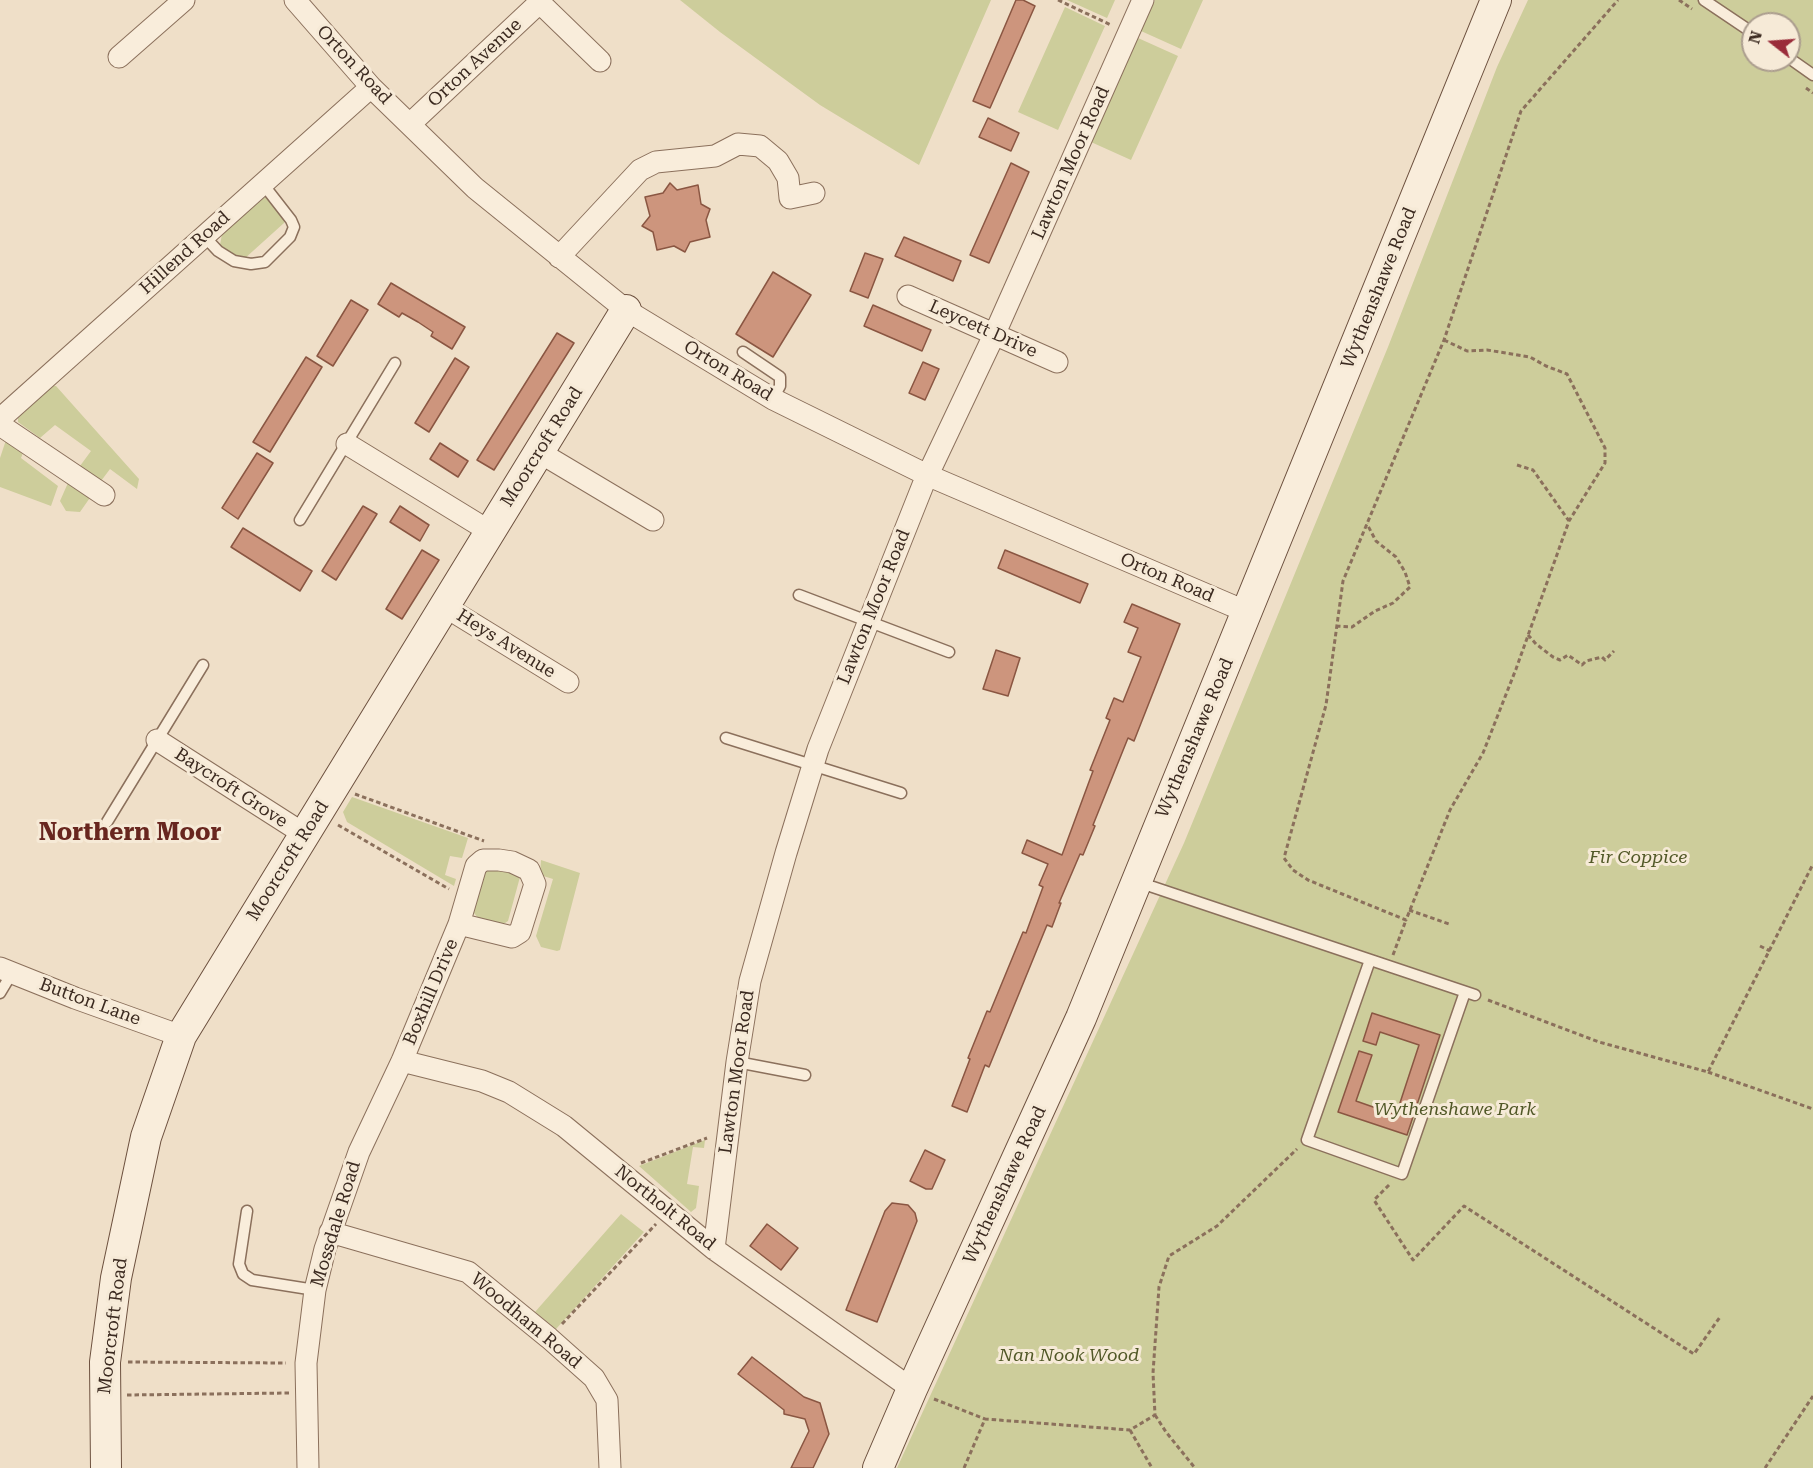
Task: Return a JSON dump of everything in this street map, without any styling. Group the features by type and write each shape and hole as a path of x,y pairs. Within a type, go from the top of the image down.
{"main road":[{"name":"Wythenshawe Road","path":"878,1468 921,1393 1081,1017 1496,0"},
{"name":"Moorcroft Road","path":"106,1468 105,1362 116,1278 146,1137 181,1036 626,310"}],"street":[{"path":"119,57 184,0"},
{"name":"Orton Road","path":"295,0 370,87 475,188 626,310 773,399 927,475 1247,612"},
{"name":"Lawton Moor Road","path":"714,1249 737,1062 750,981 813,765 867,622 927,475 995,333 1143,0"},
{"name":"Orton Avenue","path":"410,124 538,1 600,61"},
{"name":"Hillend Road","path":"0,419 370,87"},
{"path":"559,257 640,170 656,162 714,156 738,144 760,146 778,161 788,178 790,198 814,193"},
{"name":"Leycett Drive","path":"908,296 1057,362"},
{"path":"0,425 104,495"},
{"path":"347,444 489,531"},
{"path":"538,452 653,520"},
{"name":"Heys Avenue","path":"444,606 568,682"},
{"name":"Baycroft Grove","path":"157,740 304,834"},
{"name":"Boxhill Drive","path":"402,1061 459,924 476,866 483,860 499,860 512,862 529,870 535,884 520,932 512,937 459,924"},
{"name":"Button Lane","path":"6,971 181,1036"},
{"name":"Northolt Road","path":"402,1061 482,1081 509,1092 564,1126 714,1249 921,1393"},
{"name":"Mossdale Road","path":"308,1468 306,1363 315,1290 330,1232 358,1152 402,1061"},
{"name":"Woodham Road","path":"330,1232 468,1272 549,1338 594,1378 607,1400 610,1468"}],"lane":[{"path":"1704,0 1741,25"},
{"path":"204,236 218,251 234,261 251,264 265,262 290,237 294,227 263,184"},
{"path":"743,352 780,376 780,386 773,399"},
{"path":"300,520 395,363"},
{"path":"799,595 950,652"},
{"path":"107,822 203,664"},
{"path":"726,738 901,793"},
{"path":"1135,881 1370,960 1470,994 1402,1174 1307,1140 1370,960"},
{"path":"0,993 6,971"},
{"path":"737,1062 805,1075"},
{"path":"248,1210 239,1264 243,1274 252,1280 315,1290"}],"path":[{"path":"1058,0 1128,33"},
{"path":"1406,920 1308,880 1293,870 1284,858 1326,705 1343,581 1444,340 1521,111 1618,0"},
{"path":"1405,972 1406,969 1390,963 1409,910 1450,810 1483,753 1569,521 1605,463 1605,448 1567,374 1530,357 1487,350 1467,351 1444,340"},
{"path":"1517,465 1533,470 1569,521"},
{"path":"1336,626 1352,627 1375,611 1393,603 1410,587 1406,572 1396,556 1376,541 1366,524"},
{"path":"1528,635 1553,657 1560,660 1568,655 1582,665 1586,661 1602,657 1605,660 1614,651"},
{"path":"334,786 484,840 499,860"},
{"path":"335,823 466,899"},
{"path":"1707,1072 1813,864"},
{"path":"1409,910 1449,924"},
{"path":"1760,946 1770,951"},
{"path":"1470,994 1599,1042 1707,1072 1813,1109"},
{"path":"625,1174 636,1165 729,1129"},
{"path":"1195,1468 1166,1432 1155,1414 1153,1373 1159,1287 1169,1256 1217,1226 1307,1140"},
{"path":"1402,1174 1374,1200 1413,1260 1464,1206 1694,1354 1720,1317"},
{"path":"549,1338 667,1212"},
{"path":"105,1362 306,1363"},
{"path":"104,1395 306,1393"},
{"path":"921,1393 985,1419 1130,1430 1155,1414"},
{"path":"1765,1468 1813,1396"},
{"path":"964,1468 985,1419"},
{"path":"1130,1430 1152,1468"}],"green space":[{"path":"680,0 991,0 919,165 820,105"},
{"path":"1067,0 1115,0 1107,18"},
{"path":"1155,0 1203,0 1181,49 1141,31"},
{"name":"Wythenshawe Park","path":"1528,0 1813,0 1813,1468 897,1468 1184,843 1388,347 1497,67"},
{"path":"1065,7 1105,26 1058,130 1018,112"},
{"path":"1138,38 1178,56 1131,160 1091,142"},
{"path":"266,196 284,214 284,223 243,260 233,259 220,245 222,234"},
{"path":"52,386 56,386 139,479 137,489 110,469 101,481 80,466 91,451 55,425 40,438 18,422 18,418"},
{"path":"8,434 26,445 21,458 58,486 51,506 0,487 0,458"},
{"path":"71,476 94,492 80,512 66,511 60,501"},
{"path":"352,797 468,838 462,858 450,856 445,875 456,879 454,886 347,822 343,812"},
{"path":"541,860 580,873 560,950 557,951 541,947 536,936 553,879 540,875"},
{"path":"484,867 511,869 520,877 508,921 505,923 488,923 478,918 470,908"},
{"path":"705,1140 704,1148 693,1147 687,1184 699,1186 696,1208 691,1212 639,1166"},
{"path":"621,1214 644,1232 556,1329 535,1312"}],"building":[{"path":"1016,0 1023,0 1035,6 990,108 973,101"},
{"path":"988,118 1019,133 1011,151 979,137"},
{"path":"1011,163 1029,172 989,263 970,255"},
{"path":"670,183 677,190 698,185 701,204 710,209 706,220 710,237 690,242 685,252 674,246 657,250 653,232 642,226 650,216 645,197 663,193"},
{"path":"904,237 961,261 953,281 895,256"},
{"path":"865,253 883,259 868,298 850,291"},
{"path":"773,272 811,295 773,357 736,334"},
{"path":"391,283 465,327 452,349 431,336 433,332 418,322 402,313 399,317 378,304"},
{"path":"351,300 368,310 333,366 317,356"},
{"path":"873,305 931,330 922,351 864,326"},
{"path":"557,333 574,343 494,470 477,460"},
{"path":"306,357 322,367 270,452 253,442"},
{"path":"455,358 469,367 429,432 415,423"},
{"path":"923,362 939,369 925,400 909,393"},
{"path":"440,443 468,461 458,477 430,459"},
{"path":"257,453 273,463 238,519 222,508"},
{"path":"363,506 377,514 336,580 322,571"},
{"path":"400,506 429,525 420,541 390,522"},
{"path":"243,528 312,571 300,591 231,547"},
{"path":"422,550 439,560 402,619 386,609"},
{"path":"1005,550 1088,584 1080,603 998,568"},
{"path":"1132,604 1180,624 1134,741 1128,738 1083,855 1080,854 1059,903 1061,903 1052,927 1047,925 989,1067 985,1065 967,1112 952,1106 987,1011 990,1012 1023,932 1026,933 1043,887 1039,885 1048,864 1022,853 1027,840 1062,855 1093,771 1090,770 1110,720 1106,718 1114,698 1123,702 1141,657 1128,652 1138,628 1124,622"},
{"path":"996,650 1020,658 1008,696 983,689"},
{"path":"1372,1013 1440,1035 1407,1135 1338,1112 1359,1051 1372,1055 1356,1101 1396,1115 1419,1045 1380,1032 1376,1045 1363,1041"},
{"path":"925,1150 945,1160 932,1189 926,1189 910,1181"},
{"path":"892,1203 908,1205 915,1213 917,1221 877,1322 846,1310 885,1211"},
{"path":"767,1224 798,1248 781,1270 750,1246"},
{"path":"752,1357 804,1397 820,1403 829,1434 813,1468 791,1468 809,1431 805,1419 784,1414 784,1410 738,1374"}],"district":[{"name":"Northern Moor","path":"130,833"}],"park label":[{"name":"Fir Coppice","path":"1638,858"},
{"name":"Nan Nook Wood","path":"1069,1356"}]}
